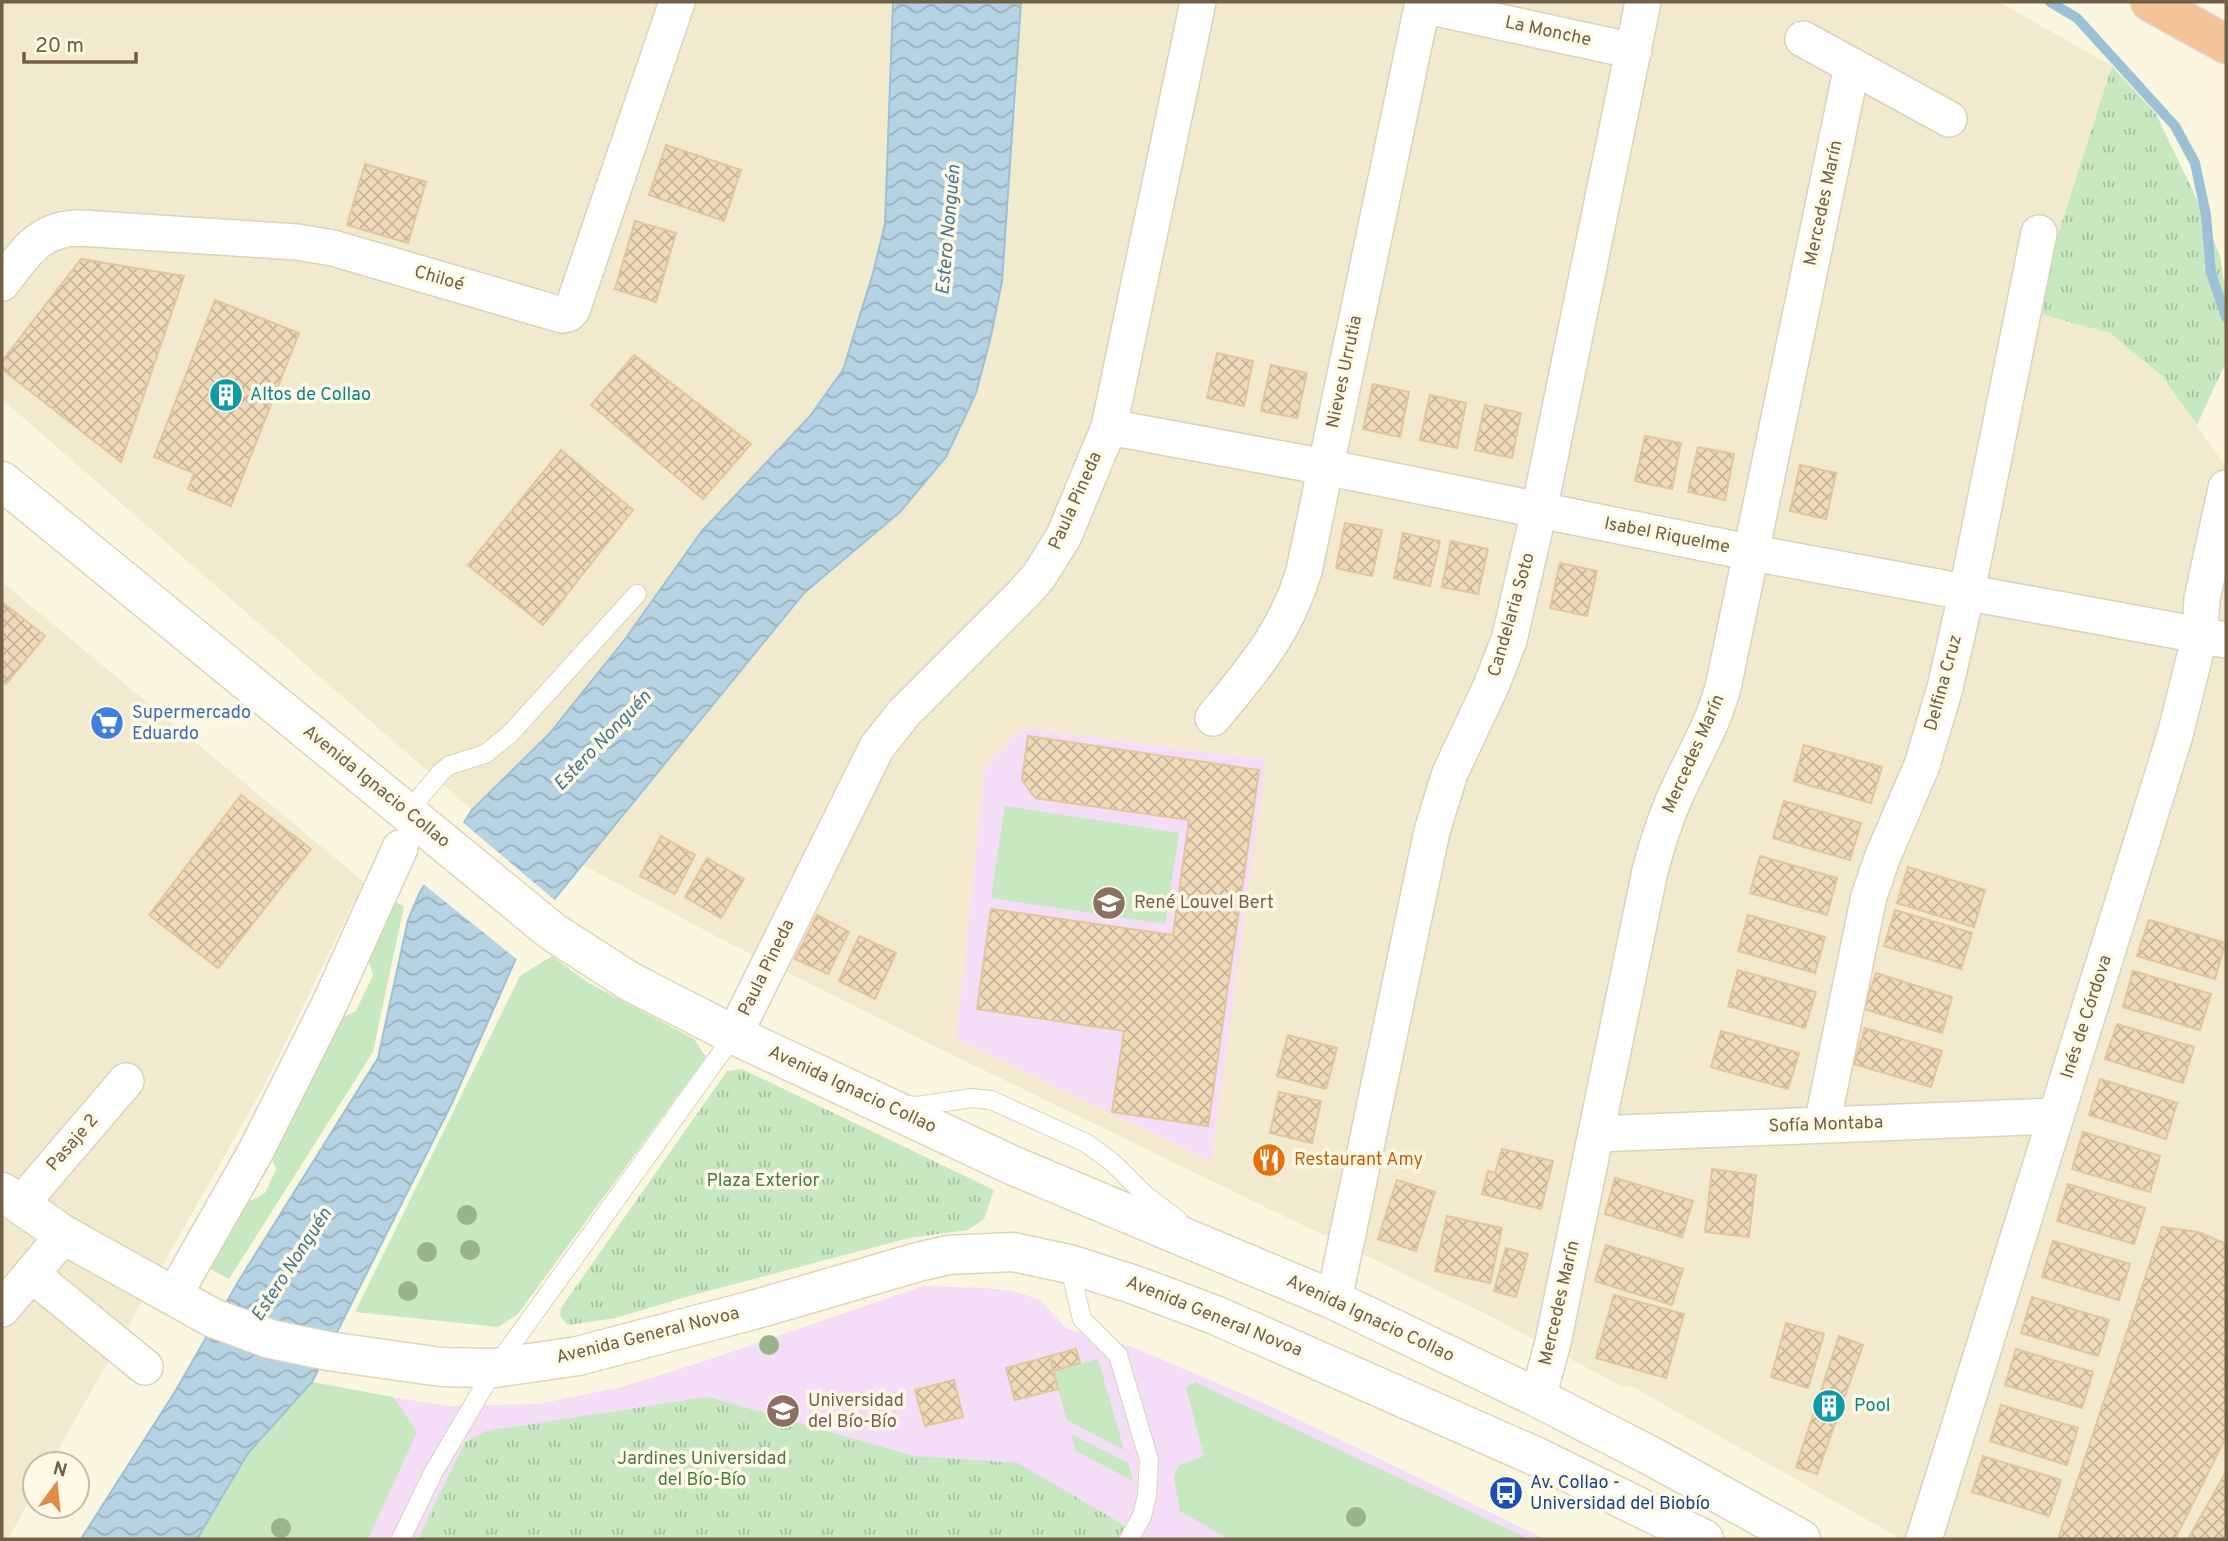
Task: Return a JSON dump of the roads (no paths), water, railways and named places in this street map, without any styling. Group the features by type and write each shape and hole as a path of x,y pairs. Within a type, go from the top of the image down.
{"highway":[{"path":"2150,2 2226,44"}],"main road":[{"name":"Avenida Ignacio Collao","path":"2,481 404,830 438,837 553,932 629,981 734,1035 1014,1166 1334,1300 1538,1398 1653,1457 1801,1539"},
{"name":"Avenida General Novoa","path":"11,1199 64,1234 183,1303 271,1339 393,1362 441,1367 495,1368 578,1356 753,1310 918,1262 948,1255 1013,1252 1069,1264 1181,1302 1310,1355 1535,1456 1704,1539"}],"street":[{"name":"Chiloé","path":"2,283 38,240 65,228 80,228 297,242 333,248 568,314 572,310 677,2"},
{"name":"Paula Pineda","path":"734,1035 877,747 904,713 1039,576 1064,536 1109,427 1198,2"},
{"name":"Candelaria Soto","path":"1334,1300 1432,831 1455,760 1501,664 1539,511 1643,2"},
{"name":"La Monche","path":"1422,4 1633,51"},
{"name":"Nieves Urrutia","path":"1213,718 1263,656 1286,620 1304,571 1422,4"},
{"path":"1802,38 1949,119"},
{"name":"Mercedes Marín","path":"1538,1398 1553,1342 1657,847 1668,812 1720,703 1852,66"},
{"name":"Delfina Cruz","path":"1822,1125 1869,896 1922,765 1945,688 1967,592 2039,233"},
{"name":"Isabel Riquelme","path":"1109,427 1325,467 1753,553 2213,637"},
{"name":"Inés de Córdova","path":"1924,1539 2146,835 2175,735 2213,637 2202,600 2226,488"},
{"path":"183,1303 329,1005 404,830"},
{"name":"Pasaje 2","path":"11,1199 126,1081"},
{"name":"Sofía Montaba","path":"1596,1134 2056,1116"},
{"path":"2,1309 64,1234"},
{"path":"31,1274 145,1367"}],"lane":[{"path":"404,830 441,772 450,765 485,754 509,735 637,594"},
{"path":"401,1539 433,1473 495,1368 734,1035"},
{"path":"870,1099 917,1106 972,1098 991,1100 1086,1143 1112,1162 1145,1195 1220,1251"},
{"path":"1069,1264 1082,1319 1118,1355 1149,1460 1147,1495 1142,1516 1129,1539"}],"water":[{"name":"Estero Nonguén","path":"893,2 1021,2 1002,281 976,393 946,457 900,512 804,593 556,897 521,947 452,1103 312,1382 248,1453 197,1539 81,1539 176,1390 238,1282 378,1058 408,920 420,892 472,810 550,733 623,642 702,531 810,416 843,370 885,224"}],"waterway":[{"path":"2050,2 2077,18 2175,126 2195,163 2206,215 2211,273 2226,317"}],"place":[{"name":"Altos de Collao","path":"226,395"},
{"name":"Supermercado Eduardo","path":"107,723"},
{"name":"René Louvel Bert","path":"1109,903"},
{"name":"Restaurant Amy","path":"1269,1160"},
{"name":"Pool","path":"1829,1406"},
{"name":"Universidad del Bío-Bío","path":"783,1411"},
{"name":"Av. Collao - Universidad del Biobío","path":"1506,1493"}],"park label":[{"name":"Plaza Exterior","path":"763,1181"},
{"name":"Jardines Universidad del Bío-Bío","path":"702,1469"}]}
